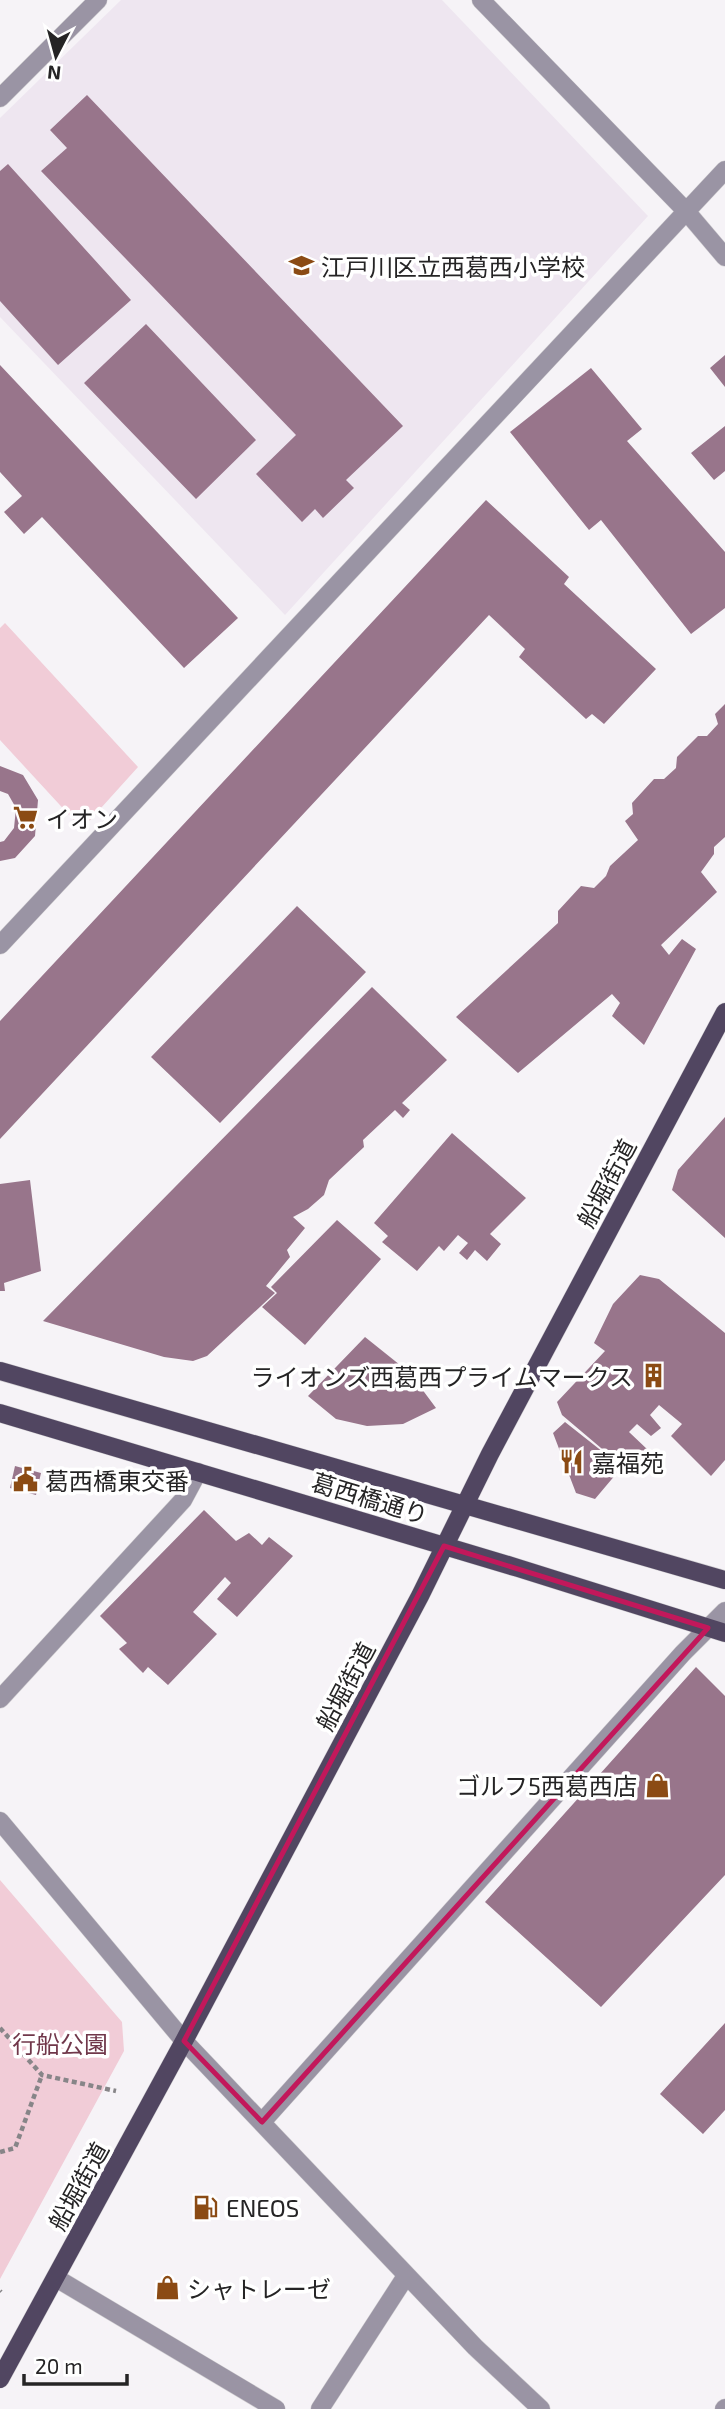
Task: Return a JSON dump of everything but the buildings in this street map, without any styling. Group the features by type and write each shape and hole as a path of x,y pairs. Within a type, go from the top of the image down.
{"main road":[{"name":"船堀街道","path":"0,2379 184,2041 725,1012"},
{"name":"葛西橋通り","path":"0,1371 725,1580"},
{"name":"葛西橋通り","path":"0,1413 716,1631"}],"street":[{"path":"0,98 98,0"},
{"path":"481,0 685,211 725,257"},
{"path":"0,945 725,170"},
{"path":"0,1699 183,1500 198,1472"},
{"path":"262,2122 716,1631 725,1611"},
{"path":"0,1821 184,2041 406,2276 475,2347 541,2409"},
{"path":"320,2409 406,2276"},
{"path":"56,2278 276,2409"}],"path":[{"path":"0,2028 42,2075 116,2091"},
{"path":"0,2152 15,2148 42,2075"}],"highlighted area":[{"path":"444,1546 708,1628 262,2122 184,2041"}],"shaded area":[{"name":"江戸川区立西葛西小学校","path":"121,0 442,0 648,216 285,615 0,317 0,118"}],"green space":[{"path":"5,623 138,767 82,829 0,740 0,628"},
{"name":"行船公園","path":"0,1880 122,2022 124,2051 0,2279"}],"place":[{"name":"江戸川区立西葛西小学校","path":"301,266"},
{"name":"イオン","path":"26,818"},
{"name":"ライオンズ西葛西プライムマークス","path":"653,1376"},
{"name":"嘉福苑","path":"572,1462"},
{"name":"葛西橋東交番","path":"25,1480"},
{"name":"ゴルフ5西葛西店","path":"657,1785"},
{"name":"ENEOS","path":"206,2207"},
{"name":"シャトレーゼ","path":"167,2288"}]}
